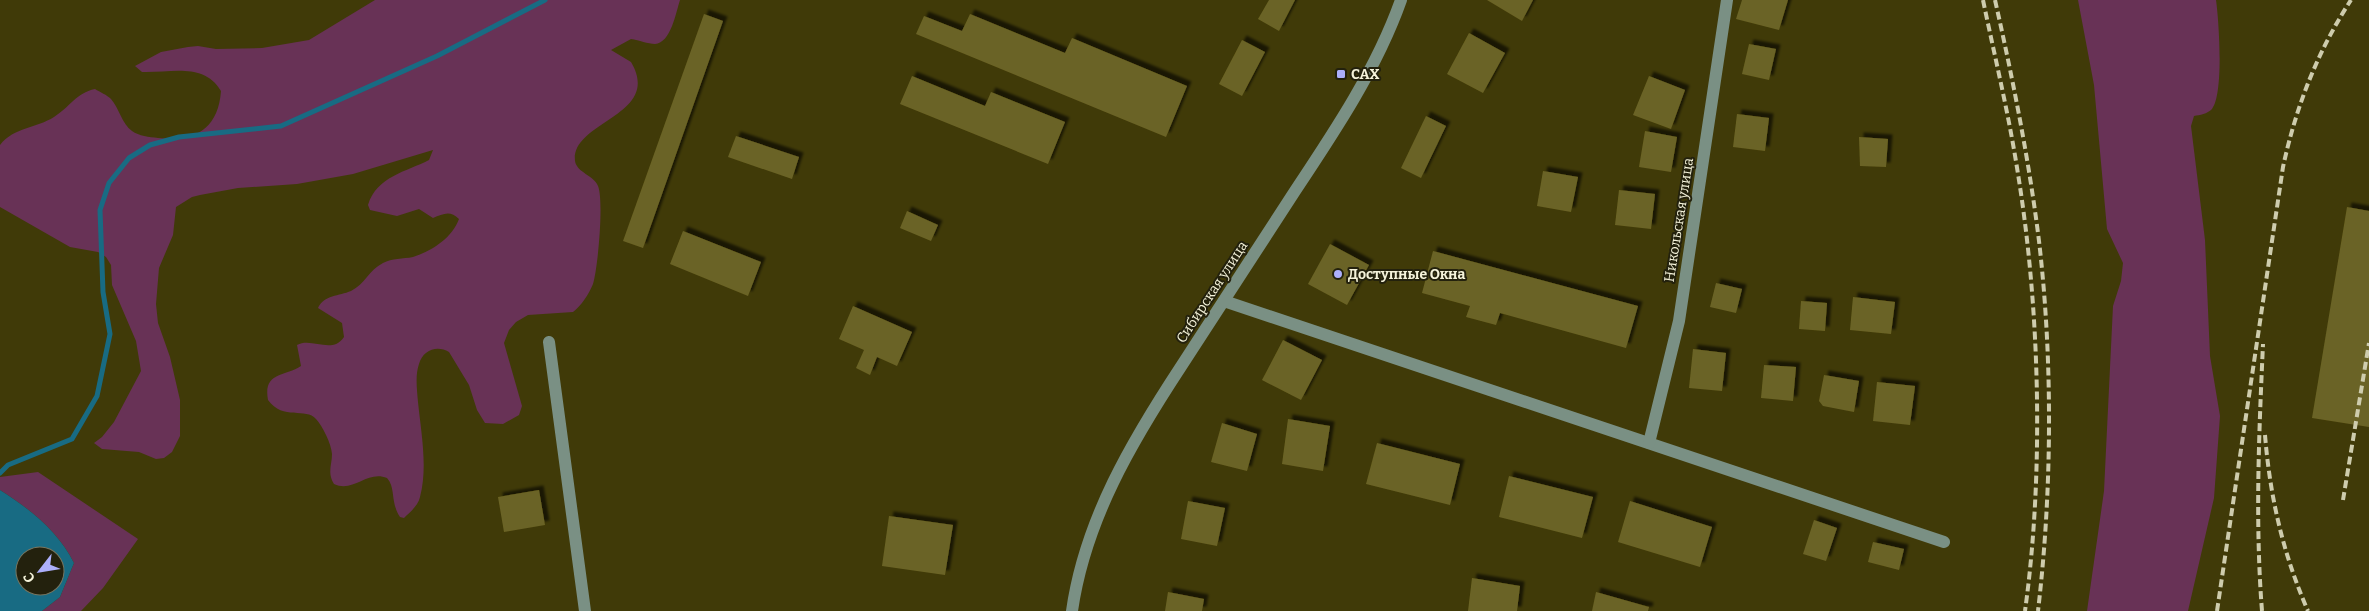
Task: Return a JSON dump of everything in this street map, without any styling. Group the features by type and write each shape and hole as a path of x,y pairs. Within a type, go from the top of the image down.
{"street":[{"name":"Сибирская улица","path":"1072,611 1081,561 1101,507 1135,439 1317,158 1363,81 1401,0"},
{"name":"Никольская улица","path":"1649,443 1679,321 1727,0"},
{"path":"1224,301 1944,542"},
{"path":"549,342 585,611"}],"shaded area":[{"path":"375,0 680,0 669,33 661,42 652,44 631,39 611,50 631,62 638,80 635,95 626,107 587,136 578,147 576,165 596,182 600,194 600,234 593,284 584,300 573,312 528,315 516,322 509,330 504,343 522,406 519,415 503,424 485,423 477,410 469,385 449,352 435,349 427,352 419,364 417,378 423,450 422,486 418,503 404,518 400,517 397,511 390,482 387,478 373,477 348,486 334,484 330,473 332,454 326,435 319,422 306,414 280,410 268,400 267,391 272,380 301,366 297,345 309,343 334,345 344,337 342,323 318,308 324,301 332,296 356,288 374,269 386,261 413,257 427,251 441,243 456,226 459,219 453,214 443,214 433,218 419,209 397,216 370,210 368,205 372,195 385,181 429,160 433,150 353,174 297,184 238,188 200,195 192,197 176,207 173,235 159,268 156,304 158,323 170,357 180,400 180,436 172,452 164,458 156,459 139,452 102,449 94,443 102,437 114,422 141,371 136,341 112,285 111,265 106,257 98,252 70,247 0,207 0,145 19,131 54,117 78,97 95,89 111,99 126,124 135,133 148,137 171,139 193,135 202,131 215,115 221,91 214,82 206,76 196,73 186,71 142,72 135,66 161,52 188,47 198,46 216,49 262,48 309,40"},
{"path":"2078,0 2216,0 2220,56 2216,101 2210,111 2194,116 2191,126 2205,240 2210,356 2220,416 2214,498 2188,611 2087,611 2104,491 2113,306 2121,281 2123,263 2107,229 2094,85"},
{"path":"38,472 138,539 103,588 81,611 42,611 60,596 65,596 65,585 74,563 65,546 42,522 0,490 0,477"}],"water":[{"path":"0,490 42,522 64,546 15,546 15,596 60,596 42,611 0,611"},
{"path":"65,548 74,563 65,585"}],"building":[{"path":"1269,0 1295,0 1279,31 1258,19"},
{"path":"1487,0 1533,0 1522,21"},
{"path":"1742,0 1788,0 1779,30 1736,19"},
{"path":"704,14 723,21 643,248 623,241"},
{"path":"970,14 1065,53 1072,38 1187,86 1166,137 916,34 924,16 962,31"},
{"path":"1469,33 1505,53 1483,93 1447,74"},
{"path":"1242,40 1265,52 1242,96 1219,84"},
{"path":"1749,44 1776,49 1769,80 1742,74"},
{"path":"912,76 985,106 991,92 1065,122 1048,164 900,104"},
{"path":"1649,76 1685,90 1671,129 1633,115"},
{"path":"1737,114 1769,118 1765,151 1733,147"},
{"path":"1426,116 1446,126 1421,178 1401,168"},
{"path":"1645,131 1677,137 1671,172 1639,167"},
{"path":"736,136 799,157 792,179 728,157"},
{"path":"1859,137 1888,139 1886,167 1860,166"},
{"path":"1543,171 1578,177 1571,212 1537,206"},
{"path":"1619,190 1655,194 1651,229 1615,225"},
{"path":"2347,207 2369,211 2369,427 2312,418"},
{"path":"907,211 938,225 931,241 900,228"},
{"path":"683,231 761,262 748,296 670,264"},
{"name":"Доступные Окна","path":"1330,244 1369,265 1347,305 1308,284"},
{"path":"1433,251 1638,306 1626,348 1500,313 1496,325 1466,317 1470,306 1422,293"},
{"path":"1716,283 1742,289 1736,313 1710,307"},
{"path":"1853,297 1895,302 1891,334 1850,330"},
{"path":"1801,301 1827,303 1825,331 1799,329"},
{"path":"853,306 912,332 897,366 877,357 870,375 856,368 864,350 839,339"},
{"path":"1283,340 1322,360 1301,400 1262,380"},
{"path":"1693,349 1726,353 1722,391 1689,388"},
{"path":"1764,365 1796,367 1793,401 1761,398"},
{"path":"1824,375 1859,381 1854,412 1823,406 1819,401"},
{"path":"1877,382 1915,386 1910,425 1873,421"},
{"path":"1288,419 1330,426 1323,471 1282,464"},
{"path":"1222,423 1257,434 1247,471 1211,462"},
{"path":"1377,443 1460,464 1450,505 1366,484"},
{"path":"1509,476 1593,497 1582,538 1499,517"},
{"path":"539,490 545,525 504,532 498,497"},
{"path":"1188,501 1225,508 1217,546 1181,539"},
{"path":"1630,501 1712,527 1700,567 1618,542"},
{"path":"889,516 953,525 945,575 882,566"},
{"path":"1814,520 1837,528 1826,561 1803,554"},
{"path":"1873,542 1904,549 1899,570 1868,562"},
{"path":"1472,578 1520,586 1517,611 1468,611"},
{"path":"1168,592 1204,599 1202,611 1165,611"},
{"path":"1596,592 1649,607 1648,611 1592,611"}],"waterway":[{"path":"0,473 8,465 72,439 97,396 110,334 103,292 100,210 109,183 129,158 150,145 179,137 281,126 437,56 545,0"}],"railway":[{"path":"1983,0 2018,174 2031,280 2035,336 2037,392 2035,504 2025,611"},
{"path":"1995,0 2025,150 2044,286 2049,379 2049,426 2046,520 2038,611"},
{"path":"2217,611 2283,167 2294,123 2309,80 2328,40 2351,0"},
{"path":"2343,500 2369,343"},
{"path":"2262,611 2258,511 2263,344"},
{"path":"2265,435 2270,481 2279,525 2291,568 2308,611"}],"place":[{"name":"САХ","path":"1341,74"},
{"name":"Доступные Окна","path":"1338,274"}]}
